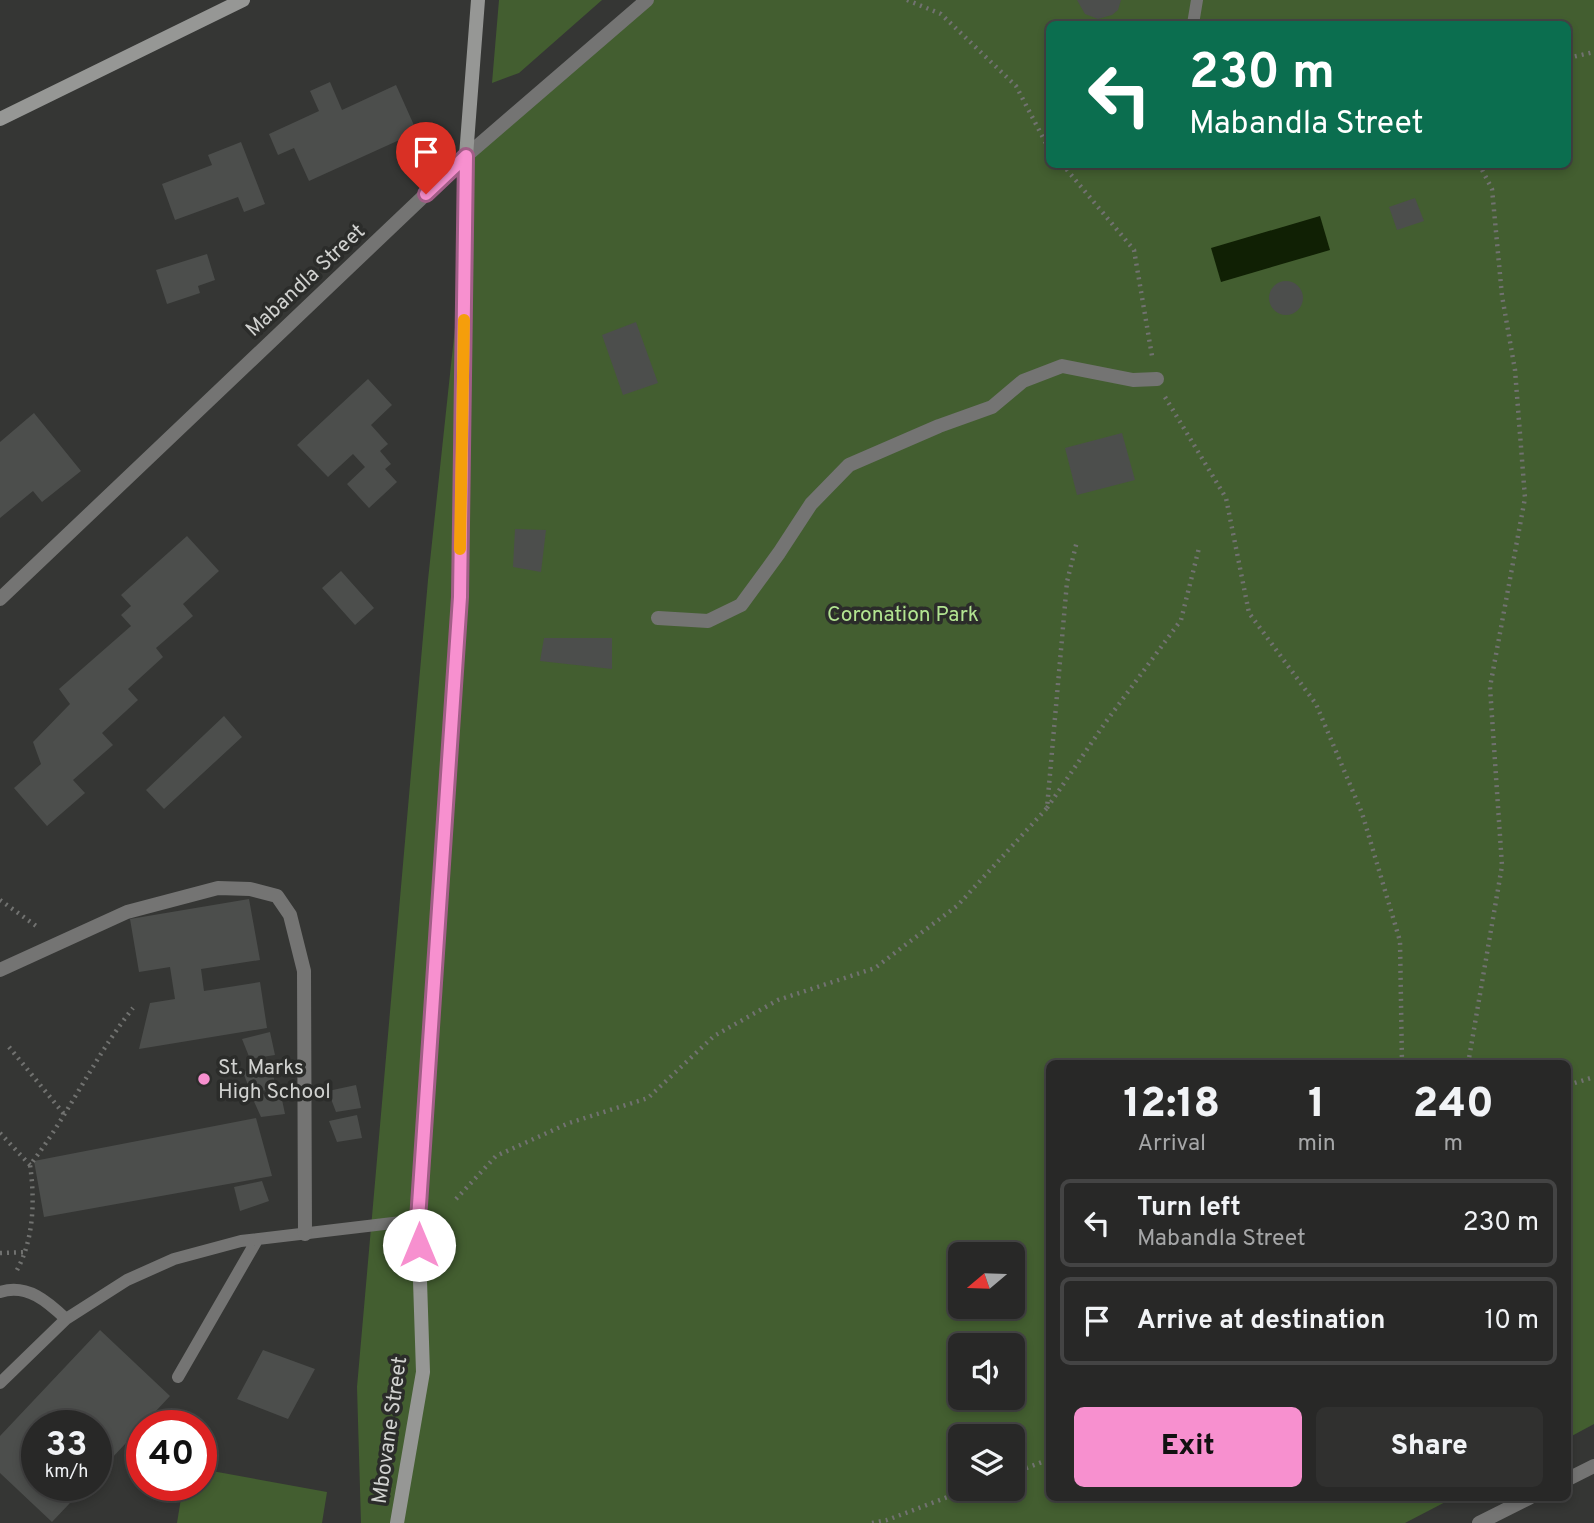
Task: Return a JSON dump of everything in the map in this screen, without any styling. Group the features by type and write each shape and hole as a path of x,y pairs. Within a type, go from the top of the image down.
{"street":[{"path":"0,118 243,0"},
{"name":"Mbovane Street","path":"397,1523 423,1372 418,1220 460,597 466,156 478,0"},
{"name":"Mabandla Street","path":"0,598 466,156 647,0"},
{"path":"658,618 708,621 741,605 811,504 849,466 939,426 992,407 1023,381 1062,366 1133,380 1157,379"},
{"path":"0,970 127,912 218,888 250,889 276,896 290,915 304,971 305,1234"},
{"path":"1571,1478 1594,1466"},
{"path":"1482,1522 1523,1501"}],"lane":[{"path":"1194,21 1197,0"},
{"path":"0,1382 66,1319 127,1280 174,1259 241,1241 418,1220"},
{"path":"178,1377 257,1240"},
{"path":"3,1291 29,1291 47,1301 66,1319"}],"path":[{"path":"906,0 941,14 1016,86 1046,143"},
{"path":"1571,57 1594,51"},
{"path":"1065,168 1134,250 1158,386 1226,498 1250,613 1316,704 1362,813 1400,941 1402,1060"},
{"path":"1469,1060 1502,866 1490,687 1525,498 1515,370 1502,296 1492,189 1481,168"},
{"path":"1047,808 1067,582 1077,541"},
{"path":"456,1199 496,1156 569,1123 648,1098 715,1036 778,1000 875,968 958,905 1047,808 1105,723 1181,620 1199,548"},
{"path":"0,900 59,943"},
{"path":"30,1165 108,1040 133,1008"},
{"path":"9,1047 64,1114"},
{"path":"1571,1084 1594,1077"},
{"path":"0,1133 30,1165 34,1193 27,1252 3,1291"},
{"path":"0,1252 27,1252"},
{"path":"1025,1468 1046,1461"},
{"path":"872,1523 948,1497"}],"green space":[{"path":"499,0 602,0 519,73 492,83"},
{"name":"Coronation Park","path":"647,0 1594,0 1594,1424 1571,1436 1571,1060 1046,1060 1046,1501 1447,1501 1405,1523 361,1523 357,1387 428,580 474,150"},
{"path":"217,1472 327,1492 322,1523 177,1523 181,1501 217,1501"}],"shaded area":[{"path":"1320,216 1330,250 1221,282 1211,248"}],"building":[{"path":"1077,0 1121,0 1118,10 1112,15 1098,19 1085,14"},
{"path":"330,82 342,110 396,85 417,132 309,181 294,148 278,155 269,134 319,111 310,91"},
{"path":"241,142 265,204 244,212 238,197 175,220 162,184 212,165 208,155"},
{"path":"1415,198 1424,221 1397,230 1389,207"},
{"path":"207,254 215,280 198,286 200,293 167,304 156,270"},
{"path":"1286,281 1298,286 1303,298 1298,310 1286,315 1274,310 1269,298 1274,286"},
{"path":"636,322 658,383 623,395 602,335"},
{"path":"368,379 392,405 371,425 388,444 380,451 391,464 385,469 397,482 369,508 347,484 365,467 353,454 328,477 297,445"},
{"path":"34,413 81,471 42,502 33,491 0,518 0,442"},
{"path":"1122,433 1135,480 1077,495 1065,448"},
{"path":"515,529 546,530 541,572 513,567"},
{"path":"187,536 219,571 183,604 193,616 156,648 163,657 128,689 138,700 102,733 113,745 73,780 85,793 47,826 14,788 41,764 33,742 70,704 59,689 131,626 121,615 131,606 121,595"},
{"path":"341,571 374,608 355,625 322,588"},
{"path":"544,638 612,638 612,669 540,661"},
{"path":"224,716 242,737 164,809 146,790"},
{"path":"249,899 260,960 201,969 204,991 260,982 267,1028 139,1049 150,1003 175,999 170,967 139,972 130,919"},
{"path":"270,1032 275,1055 250,1059 242,1039"},
{"path":"271,1065 276,1088 251,1093 243,1072"},
{"path":"356,1085 361,1108 336,1112 328,1091"},
{"path":"280,1090 285,1114 261,1117 252,1097"},
{"path":"357,1115 362,1138 337,1142 329,1121"},
{"path":"256,1118 272,1176 44,1217 34,1161"},
{"path":"262,1181 269,1201 240,1211 234,1187"},
{"path":"100,1330 170,1396 157,1410 126,1410 126,1443 112,1458 112,1410 25,1410"},
{"path":"263,1350 315,1369 288,1419 237,1399"},
{"path":"21,1414 21,1493 0,1473 0,1436"},
{"path":"30,1501 72,1501 52,1522"}],"slow traffic":[{"path":"460,549 464,320"}],"place":[{"name":"St. Marks High School","path":"204,1079"}],"route":[{"path":"419,1245 418,1220 460,597 466,156 426,194"}]}
